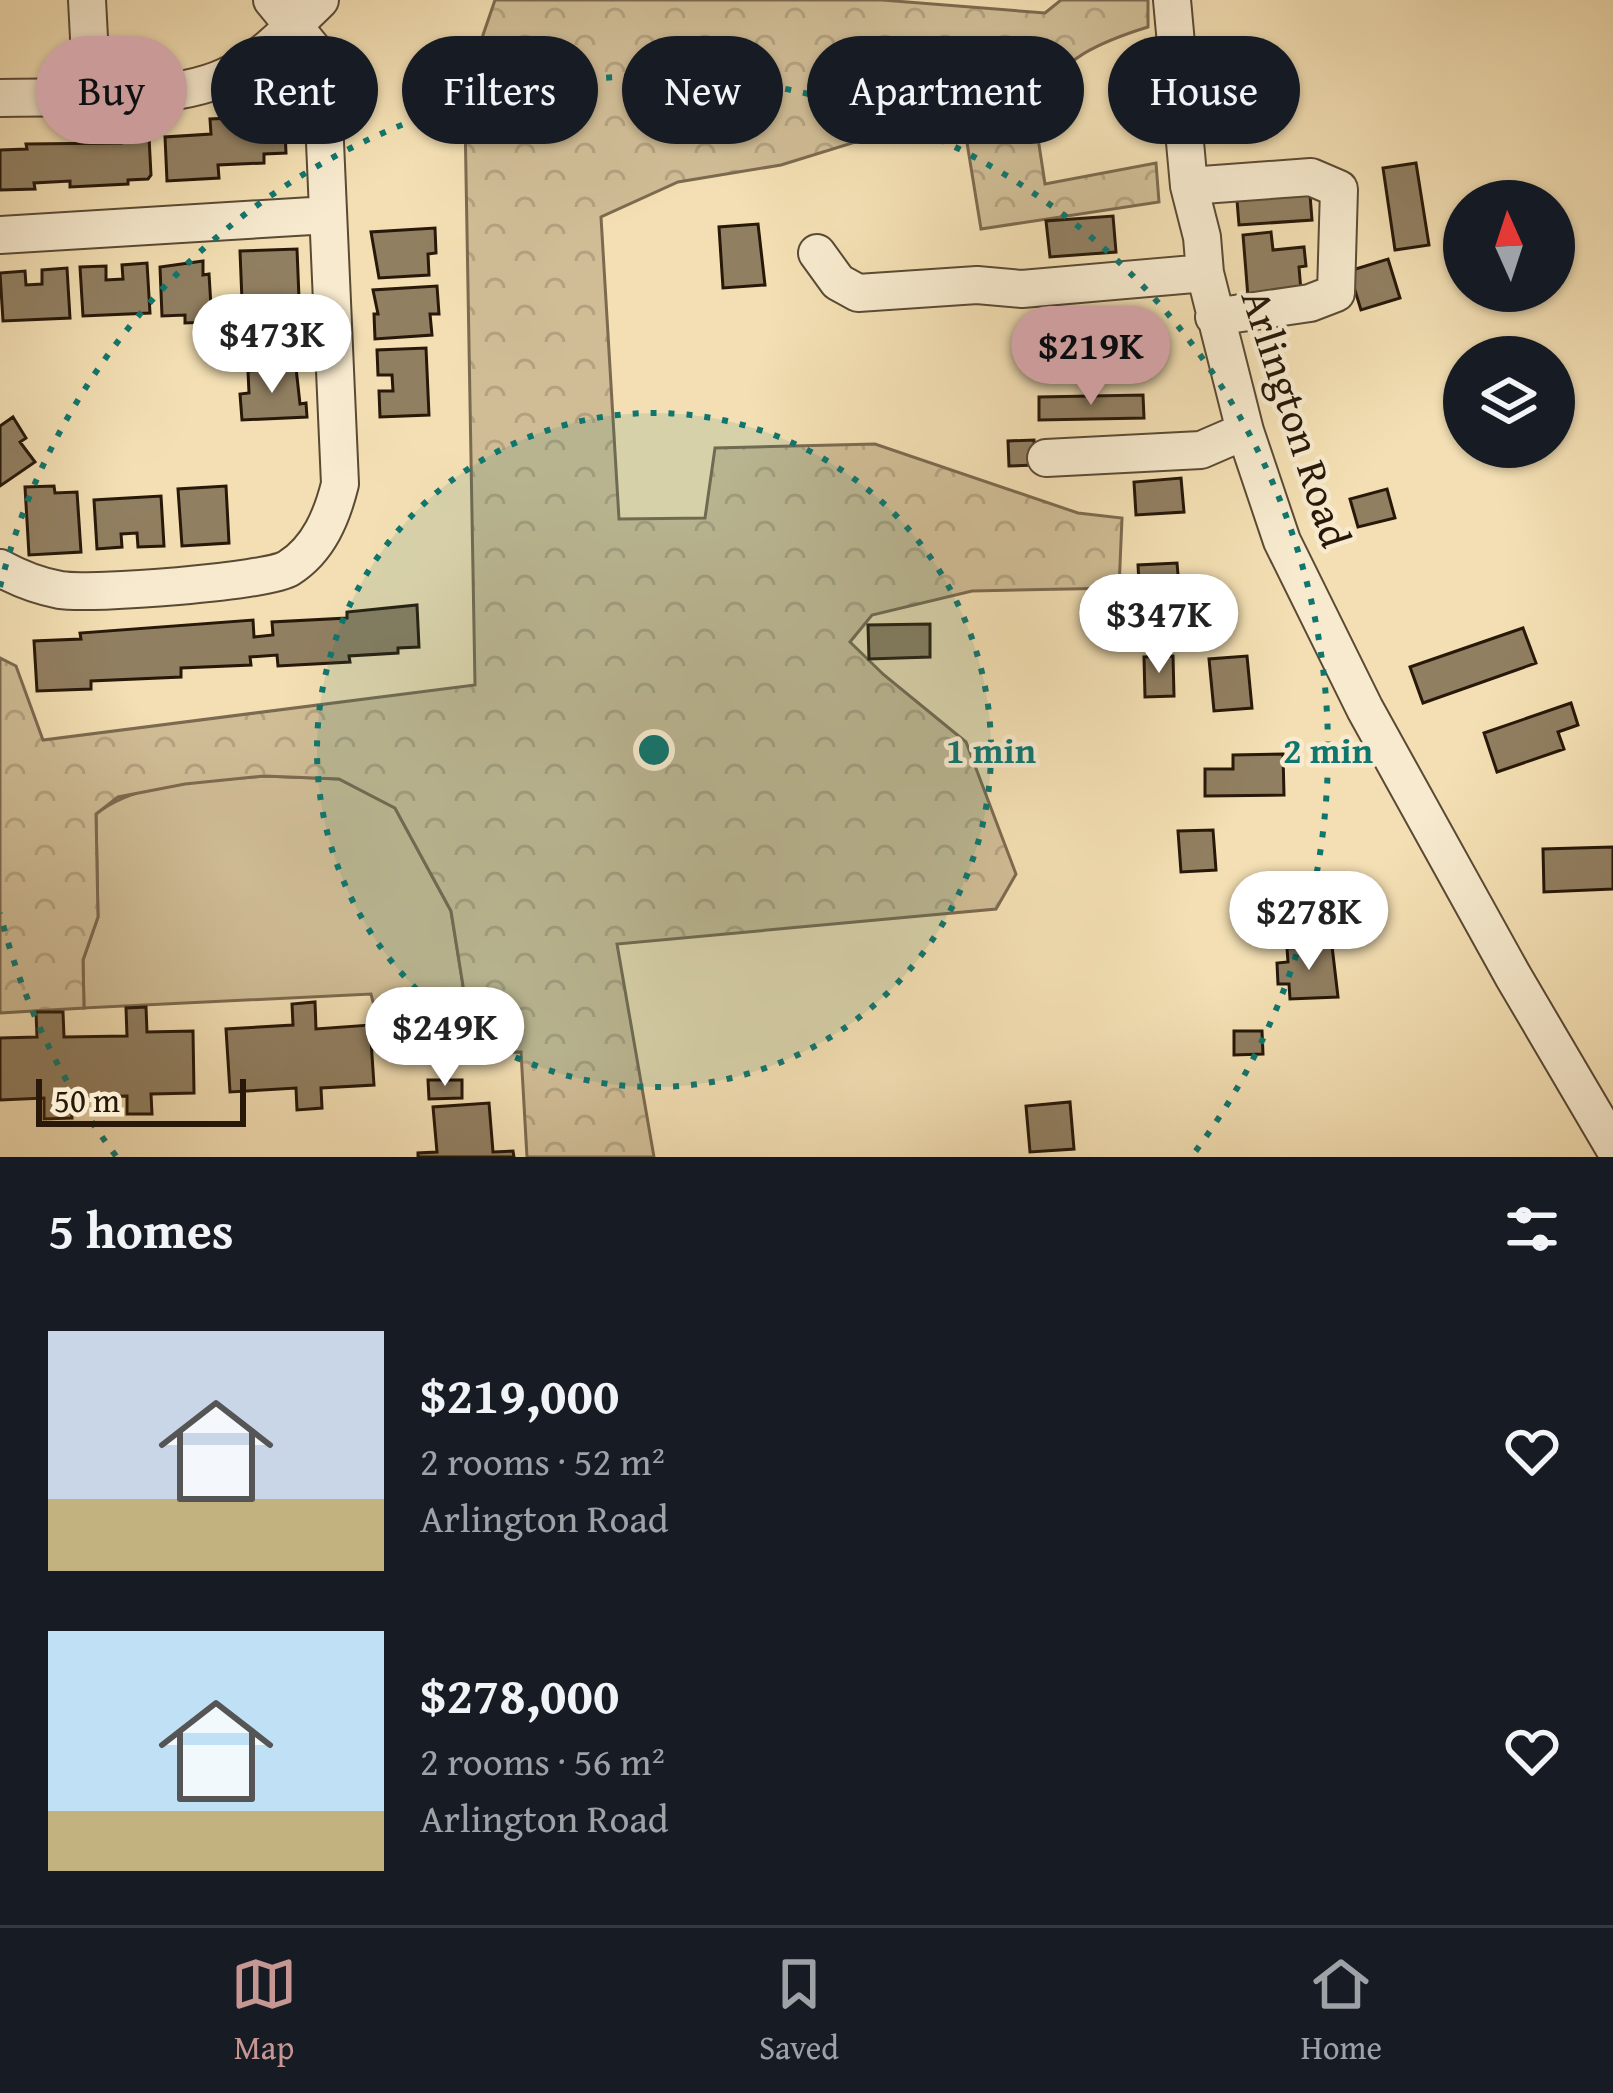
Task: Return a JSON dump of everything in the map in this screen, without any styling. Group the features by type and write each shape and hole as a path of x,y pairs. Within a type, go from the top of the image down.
{"street":[{"path":"87,0 89,36"},
{"name":"Arlington Road","path":"1172,0 1189,186 1205,273 1245,431 1282,541 1365,709 1613,1146"},
{"path":"0,568 26,582 65,591 245,581 287,570 314,545 332,518 340,484 322,74 295,8 254,60 224,78 187,88"},
{"path":"0,98 36,96"},
{"path":"1189,186 1311,177 1339,189 1336,293 1310,303 1214,316"},
{"path":"0,235 328,214"},
{"path":"817,253 838,283 858,293 977,285 1022,289 1205,273"},
{"path":"1046,458 1201,450 1245,431"}],"green space":[{"path":"495,0 882,0 1045,13 1061,0 1148,0 1148,27 1108,36 1108,42 1084,54 1084,36 807,36 807,144 849,144 781,165 678,182 601,217 619,519 705,518 715,448 875,444 1078,513 1122,518 1119,588 972,591 872,615 850,642 966,742 1016,874 996,909 617,944 654,1157 527,1157 521,1052 474,1054 451,911 395,808 339,779 264,776 118,797 96,814 98,917 83,960 84,1008 0,1013 0,658 16,666 43,740 475,685 465,144 598,144 598,36 483,35"},
{"path":"967,144 1039,144 1045,184 1156,163 1159,202 981,229"},
{"path":"264,776 339,779 395,808 451,911 474,1054 387,1058 371,994 84,1008 83,960 98,917 96,814 154,788"}],"building":[{"path":"211,134 211,144 286,144 286,153 264,154 264,163 218,165 219,178 167,181 165,144 187,144 187,136"},
{"path":"26,144 149,144 151,175 128,180 128,184 70,187 70,181 0,190 0,150 27,149"},
{"path":"1416,163 1429,245 1395,250 1383,168"},
{"path":"1309,182 1312,220 1239,225 1236,188"},
{"path":"1113,216 1116,252 1050,257 1046,221"},
{"path":"758,224 765,285 723,288 719,227"},
{"path":"435,228 436,253 428,254 429,275 379,278 371,232"},
{"path":"1271,232 1273,250 1304,247 1306,266 1299,267 1301,291 1248,297 1243,235"},
{"path":"297,249 299,298 242,301 240,251"},
{"path":"1388,259 1400,298 1361,310 1349,271"},
{"path":"203,261 203,275 209,274 212,322 185,323 185,315 162,316 160,267"},
{"path":"147,263 150,313 83,316 80,267 106,266 106,280 123,279 122,265"},
{"path":"67,268 70,318 3,321 0,273 25,271 26,285 42,284 42,270"},
{"path":"437,286 439,314 430,314 432,335 375,339 374,314 378,314 373,290"},
{"path":"301,308 300,356 237,359 235,333 244,333 243,311"},
{"path":"426,348 429,415 380,417 379,391 393,391 392,375 378,375 377,350"},
{"path":"296,368 300,404 306,403 307,417 242,420 240,394 249,393 248,371"},
{"path":"1143,395 1144,418 1039,420 1039,397"},
{"path":"13,417 26,438 20,442 35,462 0,486 0,426"},
{"path":"1034,440 1035,465 1009,466 1008,441"},
{"path":"1181,478 1184,512 1136,515 1134,482"},
{"path":"54,486 55,493 77,492 81,552 29,555 25,487"},
{"path":"226,486 229,543 182,546 178,489"},
{"path":"1387,489 1395,518 1358,527 1350,499"},
{"path":"161,496 164,546 138,547 137,533 121,534 122,547 97,549 94,500"},
{"path":"1177,563 1180,599 1140,601 1138,565"},
{"path":"417,605 419,647 398,648 398,653 349,656 350,662 278,666 277,655 250,657 251,665 181,668 181,677 91,681 91,689 37,691 34,641 253,620 254,637 273,635 272,622 347,618 347,612"},
{"path":"930,624 930,657 869,659 868,625"},
{"path":"1523,628 1536,663 1423,703 1410,667"},
{"path":"1173,656 1174,696 1145,697 1144,657"},
{"path":"1247,656 1252,708 1214,711 1209,659"},
{"path":"1571,703 1578,725 1558,732 1564,749 1497,772 1484,733"},
{"path":"1283,754 1284,795 1205,796 1205,769 1233,769 1233,755"},
{"path":"1213,830 1216,870 1181,872 1178,831"},
{"path":"1613,847 1613,889 1544,892 1543,849"},
{"path":"1332,946 1338,997 1290,999 1289,984 1278,984 1277,963 1288,962 1287,948"},
{"path":"315,1002 316,1029 370,1025 374,1085 321,1088 322,1108 297,1110 296,1088 230,1092 226,1029 293,1025 292,1004"},
{"path":"146,1007 147,1032 193,1031 194,1093 151,1094 152,1114 127,1114 127,1096 71,1097 72,1118 44,1119 44,1098 0,1100 0,1038 37,1037 36,1012 63,1012 64,1037 127,1036 126,1008"},
{"path":"1234,1031 1262,1031 1263,1054 1234,1055"},
{"path":"428,1080 462,1080 462,1098 429,1099"},
{"path":"1070,1102 1074,1149 1030,1152 1026,1106"},
{"path":"489,1103 493,1152 513,1151 514,1157 418,1157 418,1153 437,1152 433,1107"}]}
